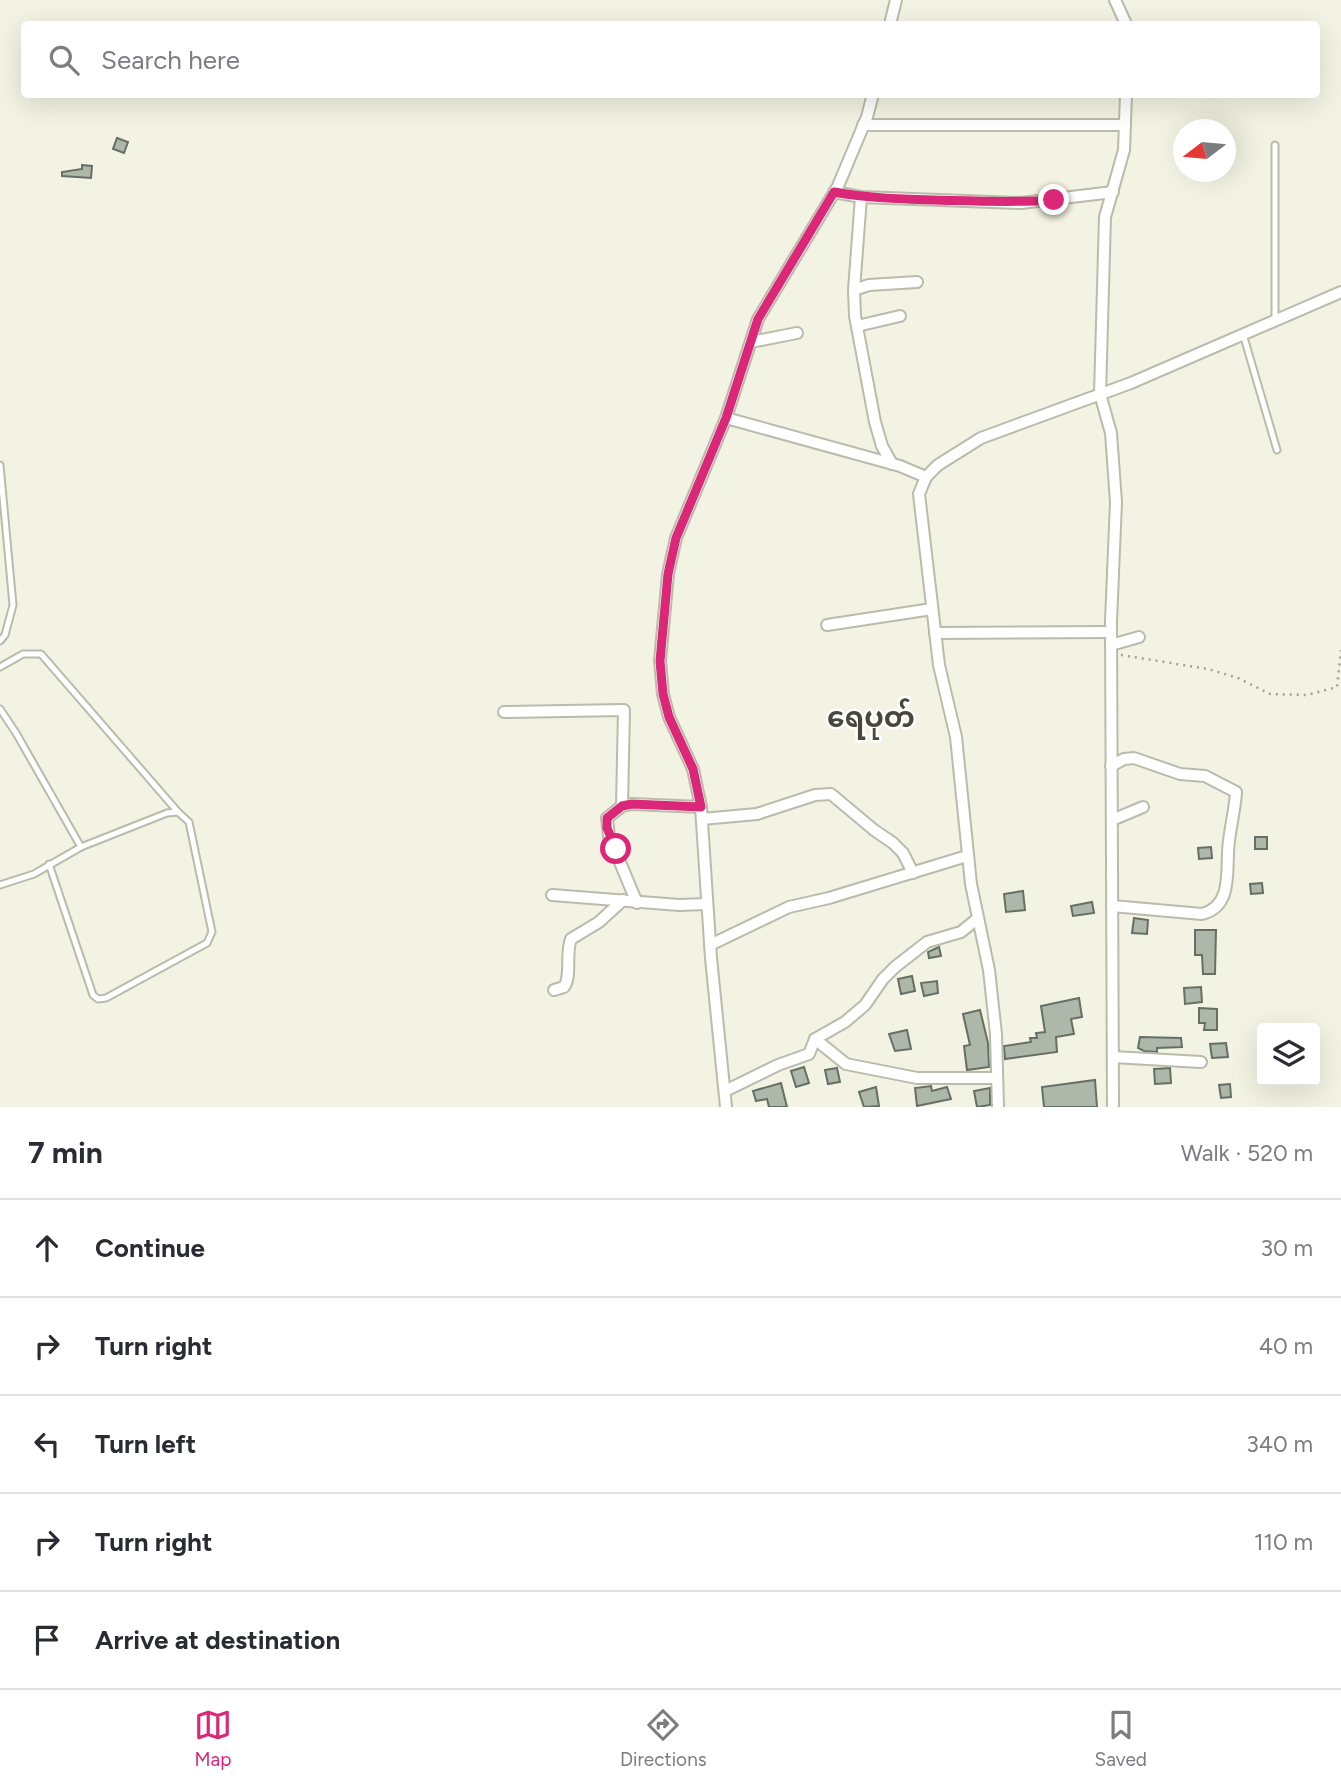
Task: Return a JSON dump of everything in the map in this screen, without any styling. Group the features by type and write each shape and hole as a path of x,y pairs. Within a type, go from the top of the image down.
{"street":[{"path":"891,21 896,0 903,0"},
{"path":"1115,0 1125,21"},
{"path":"726,1107 710,945 701,813 693,769 669,717 663,694 660,661 668,574 676,538 726,418 758,319 834,192 872,98"},
{"path":"1113,1107 1111,632 1116,502 1111,433 1100,394 1105,218 1124,150 1126,98"},
{"path":"863,125 1125,125"},
{"path":"834,192 861,197 1021,203 1113,192"},
{"path":"861,197 854,290 857,326 875,422 882,446 892,464"},
{"path":"854,290 869,285 917,282"},
{"path":"998,1107 996,1034 989,970 967,856 956,737 939,664 932,609 919,494 926,477 945,460 981,438 1100,394 1341,292"},
{"path":"857,326 901,316"},
{"path":"751,342 797,333"},
{"path":"726,418 892,464 926,477"},
{"path":"827,625 932,609"},
{"path":"935,633 1111,632"},
{"path":"1111,649 1139,637"},
{"path":"504,712 624,710 622,806"},
{"path":"1111,766 1124,759 1134,758 1180,774 1205,776 1236,792 1235,814 1228,842 1228,880 1225,894 1212,911 1202,914 1112,906"},
{"path":"637,902 607,828 607,818 622,806 632,804 701,813 757,814 815,795 831,794 874,831 893,842 903,853 913,873"},
{"path":"1112,820 1143,807"},
{"path":"710,945 789,906 829,898 967,856"},
{"path":"552,895 679,905 707,904"},
{"path":"554,990 564,987 569,981 568,955 571,939 599,922 623,900"},
{"path":"725,1091 778,1065 809,1054 816,1039 845,1022 864,1005 894,967 927,942 961,932 978,918"},
{"path":"816,1039 846,1064 866,1069 917,1078 998,1078"},
{"path":"1113,1057 1201,1062"}],"lane":[{"path":"1275,145 1275,321"},
{"path":"1243,334 1278,450"},
{"path":"0,465 13,605 5,635 0,641"},
{"path":"0,667 23,654 41,654 189,822 212,932 211,938 207,943 102,1000 93,995 49,864"},
{"path":"0,709 81,847"},
{"path":"0,885 34,874 81,847 167,813 178,812"}],"path":[{"path":"1111,649 1208,669 1238,678 1270,694 1307,695 1337,687 1341,650"}],"building":[{"path":"117,138 128,142 124,153 113,149"},
{"path":"82,165 92,166 91,178 62,176 62,172 82,169"},
{"path":"1255,837 1267,837 1267,849 1255,849"},
{"path":"1211,847 1212,858 1199,859 1198,848"},
{"path":"1262,883 1263,893 1251,894 1250,884"},
{"path":"1023,891 1025,910 1006,912 1004,894"},
{"path":"1092,902 1094,913 1073,916 1071,906"},
{"path":"1134,918 1148,920 1147,934 1132,933"},
{"path":"1195,930 1216,930 1215,974 1203,974 1202,955 1195,955"},
{"path":"939,947 941,956 929,958 928,952"},
{"path":"912,976 915,991 901,994 898,979"},
{"path":"937,981 938,993 924,996 921,983"},
{"path":"1201,987 1202,1002 1185,1004 1184,988"},
{"path":"1079,998 1082,1017 1071,1019 1074,1034 1056,1037 1057,1052 1005,1059 1004,1046 1031,1042 1030,1038 1037,1038 1036,1033 1045,1032 1041,1006"},
{"path":"1199,1008 1217,1009 1217,1030 1204,1030 1205,1023 1199,1023"},
{"path":"980,1010 988,1043 989,1067 967,1070 964,1046 970,1045 963,1014"},
{"path":"907,1030 911,1049 895,1051 889,1034"},
{"path":"1140,1037 1181,1038 1182,1047 1157,1048 1157,1052 1144,1051 1138,1048"},
{"path":"1226,1043 1228,1057 1212,1058 1210,1044"},
{"path":"804,1067 809,1083 796,1087 791,1071"},
{"path":"837,1068 840,1082 828,1084 825,1070"},
{"path":"1170,1068 1171,1083 1155,1084 1154,1069"},
{"path":"1095,1080 1097,1107 1044,1107 1042,1087"},
{"path":"781,1083 787,1107 769,1107 767,1099 756,1101 753,1091"},
{"path":"1230,1084 1231,1097 1221,1098 1219,1085"},
{"path":"931,1086 932,1091 947,1087 951,1099 917,1106 915,1088"},
{"path":"876,1087 879,1106 864,1107 859,1092"},
{"path":"990,1088 990,1105 977,1107 974,1091"}],"district":[{"name":"ရေပုတ်","path":"871,717"}],"route":[{"path":"616,849 607,828 607,818 622,806 632,804 701,807 693,769 669,717 663,694 660,661 668,574 676,538 726,418 758,319 834,192 861,197 1021,203 1054,200"}]}
